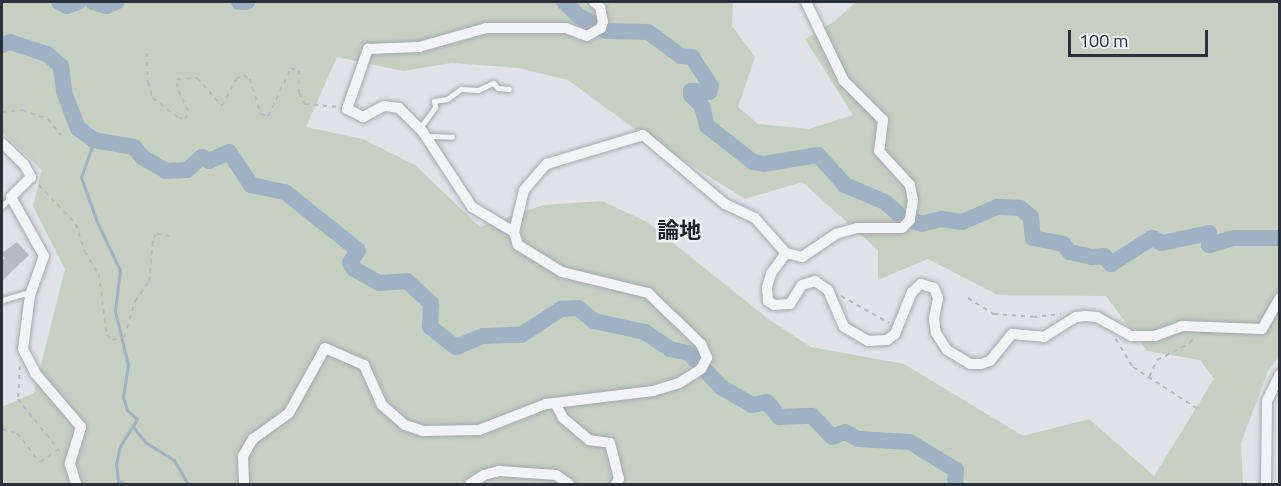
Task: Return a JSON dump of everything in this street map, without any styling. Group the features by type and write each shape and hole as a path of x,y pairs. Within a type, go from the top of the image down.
{"street":[{"path":"244,484 243,456 253,439 289,413 325,348 363,364 382,405 405,425 423,431 479,430 555,403 623,397 671,386 701,369 706,351 669,310 648,294 562,272 542,258 524,252 514,231 472,207 422,132 391,105 363,117 347,109 368,49 419,47 486,28 566,28 587,36 601,28 603,22 600,7 594,2"},
{"path":"514,231 524,190 548,164 643,135 725,204 755,218 786,254 802,257 836,234 857,228 902,228 910,220 913,200 910,185 879,151 883,120 844,81 806,2"},
{"path":"2,143 24,164 31,177 11,197 44,256 32,292 23,349 35,373 81,427 70,464 76,484"},
{"path":"786,254 771,274 766,294 768,301 784,307 802,285 815,281 828,290 844,327 868,341 887,340 897,330 912,292 921,284 934,288 938,298 933,319 936,333 947,350 970,363 981,364 990,361 1012,334 1044,337 1076,317 1097,317 1131,336 1155,336 1182,326 1262,329 1280,298"},
{"path":"1266,484 1267,401 1280,374"},
{"path":"555,403 563,418 589,440 610,443 619,479 616,484"},
{"path":"470,484 484,475 499,471 556,475 569,484"}],"lane":[{"path":"452,136 422,132 435,107 434,101 447,99 461,89 478,90 493,82 498,88 509,89"},
{"path":"2,206 11,197"},
{"path":"2,300 32,292"}],"path":[{"path":"147,53 153,98 179,118 185,119 188,111 177,88 177,79 197,78 222,106 236,79 244,75 250,79 261,114 268,116 291,68 299,71 299,93 305,104 347,109"},
{"path":"2,112 21,110 48,119 61,135"},
{"path":"31,177 76,224 85,252 99,274 107,335 112,340 124,337 135,301 149,282 153,238 157,234 170,236"},
{"path":"834,307 842,294 897,330"},
{"path":"968,298 994,314 1033,317 1065,313"},
{"path":"1113,334 1133,367 1198,409"},
{"path":"1149,377 1156,360 1190,343 1194,336"},
{"path":"2,429 16,433 40,462 58,449 18,399 20,361"}],"green space":[{"path":"2,2 733,2 732,26 755,57 738,107 758,124 809,129 853,115 805,39 835,21 856,2 1279,2 1279,357 1268,371 1241,443 1243,484 2,484 2,407 34,393 65,269 33,206 42,170 2,132","holes":["337,57 403,71 451,63 519,68 568,80 643,135 745,199 802,182 878,250 878,280 928,259 998,295 1106,296 1147,351 1200,360 1214,379 1154,476 1089,419 1023,436 904,364 811,347 767,318 647,222 602,201 543,205 480,227 415,165 363,139 306,127"]}],"building":[{"path":"17,242 29,255 2,281 2,260 5,259 2,253"}],"waterway":[{"path":"59,2 67,6 78,2"},
{"path":"93,2 106,6 116,2"},
{"path":"239,2 247,2"},
{"path":"564,2 579,16 606,31 648,32 681,56 692,57 711,86 709,92 691,91 691,95 702,106 707,126 753,162 764,164 818,155 845,185 885,202 900,215 921,224 941,219 962,222 997,207 1020,208 1031,217 1033,238 1063,244 1070,252 1092,257 1104,256 1111,264 1152,238 1162,243 1209,233 1209,245 1234,238 1280,238"},
{"path":"2,45 10,42 47,54 61,66 64,92 78,128 94,140 134,147 142,157 166,171 187,170 202,157 209,161 229,152 251,185 285,192 358,250 350,263 354,269 379,283 407,281 431,303 430,327 456,347 483,336 521,335 561,309 578,308 594,321 645,332 670,349 689,353 721,387 752,405 767,402 779,417 812,416 832,437 845,432 858,439 910,442 956,470 955,484"},
{"path":"94,140 81,177 97,222 120,270 115,311 128,365 123,397 127,410 137,419 120,446 116,463 118,481 126,484"},
{"path":"134,428 145,442 174,460 188,484"}],"district":[{"name":"論地","path":"679,231"}]}
